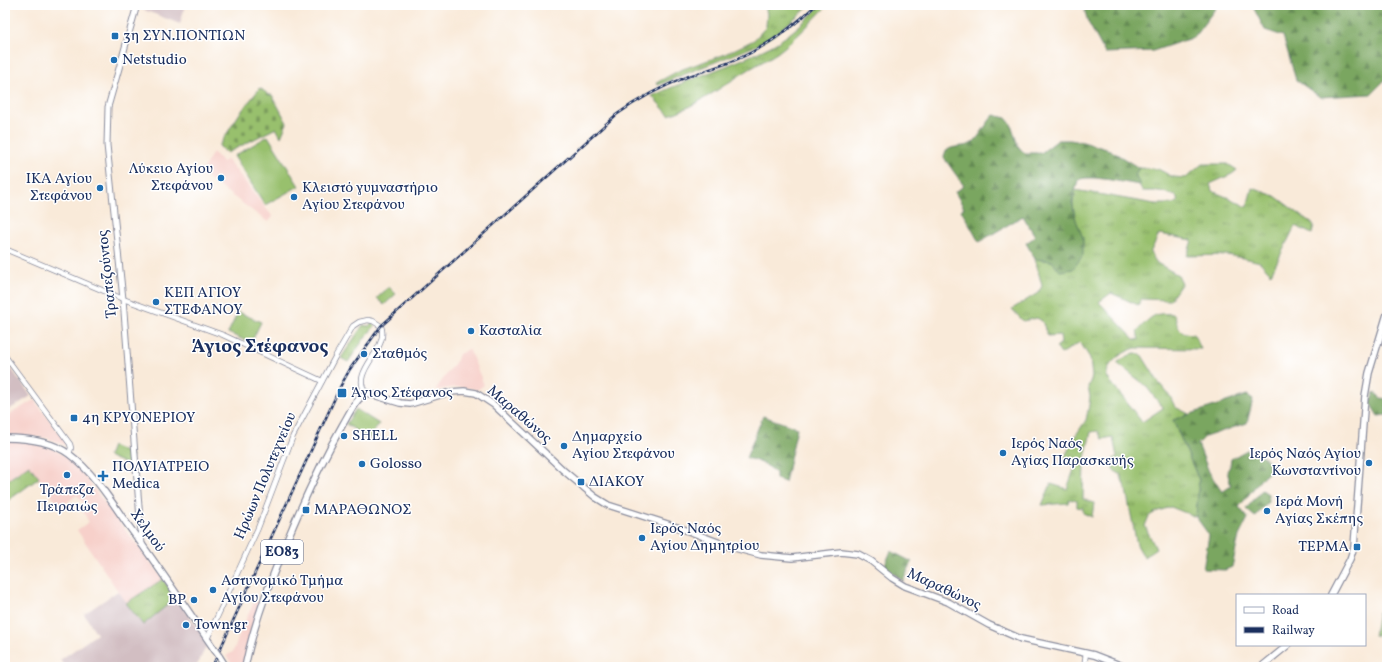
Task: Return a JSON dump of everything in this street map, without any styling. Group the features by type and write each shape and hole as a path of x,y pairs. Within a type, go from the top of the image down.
{"main road":[{"name":"Τραπεζούντος","path":"137,5 108,107 107,125 123,299 142,545"},
{"path":"1332,594 1349,562 1354,547 1365,396 1369,373 1387,314"},
{"name":"Μαραθώνος","path":"366,393 400,403 410,404 450,392 464,391 476,393 494,405 591,494 612,507 683,529 724,545 761,555 792,558 841,552 858,554 871,561 892,578 905,586 948,602 989,625 1015,637 1100,656 1125,667"},
{"name":"ΕΟ83","path":"245,667 262,606 304,501 332,443 354,406 366,393"},
{"name":"Χελμού","path":"5,438 38,441 56,447 69,454 85,469 106,494 191,613 226,667"},
{"path":"1261,667 1287,646"}],"street":[{"path":"5,248 123,299 223,335 322,381"},
{"name":"Ηρώων Πολυτεχνείου","path":"207,639 258,528 293,436 353,326 364,321 371,320 381,326 383,332 382,340 363,377 362,385 366,393"},
{"path":"5,356 70,444 71,448 69,454"},
{"path":"1084,667 1086,653"}],"shaded area":[{"path":"140,5 185,6 180,24 139,8"},
{"path":"213,152 223,162 227,159 273,217 268,222 201,173"},
{"path":"469,349 484,385 477,390 456,387 437,390 436,389 457,360 459,354"},
{"path":"5,360 31,396 5,412"},
{"path":"34,400 66,442 64,445 47,438 5,435 5,417"},
{"path":"5,441 29,442 53,449 72,460 163,579 126,603 77,530 89,522 81,508 85,505 77,495 60,507 29,465 5,482"},
{"path":"118,591 143,625 176,598 208,643 196,667 123,667 122,665 120,667 65,667 60,660 97,634 84,614"},
{"path":"255,600 261,603 244,667 234,667 226,656 233,652 241,630"}],"green space":[{"path":"765,5 811,5 774,35 755,46 658,85 656,83 680,70 723,55 754,40 766,27 767,14"},
{"path":"820,5 828,5 784,48 697,102 669,115 652,96 741,60 771,46 784,38 810,16"},
{"path":"1083,5 1218,5 1194,37 1153,51 1105,53 1088,22"},
{"path":"1252,5 1387,5 1387,78 1371,94 1320,97 1296,80 1283,36 1265,30"},
{"path":"260,88 269,95 272,95 287,123 281,137 276,128 227,153 219,146 240,113"},
{"path":"994,115 1006,118 1011,124 1018,146 1024,153 1041,153 1058,140 1070,140 1083,142 1110,150 1139,168 1135,174 1140,185 1098,178 1083,178 1078,180 1072,202 1076,220 1083,238 1083,255 1073,269 1060,271 1052,261 1035,259 1026,243 1035,236 1023,216 979,242 961,210 964,208 955,192 964,186 944,158 945,153 951,148 972,143"},
{"path":"268,136 299,186 265,205 234,156"},
{"path":"1202,164 1228,164 1237,170 1232,174 1210,184 1212,191 1247,207 1252,188 1275,196 1314,225 1312,234 1295,226 1271,274 1260,262 1248,259 1227,255 1187,256 1192,240 1159,234 1150,253 1157,263 1178,275 1182,283 1170,300 1141,299 1138,305 1111,293 1099,302 1134,339 1139,340 1137,331 1153,316 1161,314 1174,314 1180,329 1185,333 1194,334 1201,349 1136,348 1116,358 1112,362 1107,372 1107,377 1142,422 1163,408 1145,385 1117,363 1128,356 1141,354 1159,383 1170,396 1175,407 1189,414 1173,420 1199,480 1196,517 1171,507 1158,511 1149,516 1145,526 1156,549 1144,557 1137,545 1126,490 1120,474 1113,470 1113,459 1117,457 1113,437 1102,439 1098,431 1091,432 1084,462 1083,499 1094,503 1092,517 1083,513 1083,508 1077,507 1077,501 1069,499 1068,503 1042,505 1051,484 1067,489 1076,464 1064,458 1086,420 1090,396 1088,387 1092,377 1090,358 1080,342 1061,354 1056,347 1061,343 1060,335 1048,336 1042,321 1037,318 1023,321 1012,309 1038,293 1042,286 1035,259 1052,261 1083,238 1073,209 1075,190 1155,204 1172,204 1178,202 1176,196 1160,191 1142,191 1135,174 1139,168 1158,169 1173,177 1186,178"},
{"path":"389,287 396,294 384,305 377,298"},
{"path":"238,312 261,322 251,343 228,333"},
{"path":"372,323 375,326 366,336 348,362 341,358 363,325 369,326"},
{"path":"1374,392 1381,398 1387,399 1387,415 1378,416 1370,403"},
{"path":"1247,395 1253,399 1247,423 1205,437 1198,444 1209,472 1222,492 1231,486 1227,471 1230,466 1231,459 1247,450 1261,455 1275,467 1261,479 1239,507 1248,518 1239,536 1232,567 1225,570 1203,569 1209,535 1196,517 1199,480 1173,420"},
{"path":"356,409 379,424 369,439 346,424"},
{"path":"763,416 797,428 785,482 776,479 776,473 766,465 746,458"},
{"path":"112,446 132,455 128,465 108,456"},
{"path":"29,465 39,478 6,502 5,482"},
{"path":"1262,490 1268,494 1268,502 1255,517 1246,509"},
{"path":"891,551 912,562 903,581 884,567"},
{"path":"163,579 176,598 143,625 126,603"},
{"path":"1378,612 1383,618 1387,636 1374,635"}],"railway":[{"path":"212,667 340,387 350,369 381,326 624,109 670,84 745,56 767,44 787,30 816,5"}],"place":[{"name":"3η ΣΥΝ.ΠΟΝΤΙΩΝ","path":"115,36"},
{"name":"Netstudio","path":"114,60"},
{"name":"Λύκειο Αγίου Στεφάνου","path":"221,178"},
{"name":"ΙΚΑ Αγίου Στεφάνου","path":"100,188"},
{"name":"Κλειστό γυμναστήριο Αγίου Στεφάνου","path":"294,197"},
{"name":"ΚΕΠ ΑΓΙΟΥ ΣΤΕΦΑΝΟΥ","path":"156,302"},
{"name":"Κασταλία","path":"471,331"},
{"name":"Σταθμός","path":"364,354"},
{"name":"Άγιος Στέφανος","path":"342,393"},
{"name":"4η ΚΡΥΟΝΕΡΙΟΥ","path":"74,418"},
{"name":"SHELL","path":"344,436"},
{"name":"Δημαρχείο Αγίου Στεφάνου","path":"564,446"},
{"name":"Ιερός Ναός Αγίας Παρασκευής","path":"1003,453"},
{"name":"Ιερός Ναός Αγίου Κωνσταντίνου","path":"1369,463"},
{"name":"Golosso","path":"362,464"},
{"name":"Τράπεζα Πειραιώς","path":"67,475"},
{"name":"ΠΟΛΥΙΑΤΡΕΙΟ Medica","path":"103,476"},
{"name":"ΔΙΑΚΟΥ","path":"581,482"},
{"name":"ΜΑΡΑΘΩΝΟΣ","path":"306,510"},
{"name":"Ιερά Μονή Αγίας Σκέπης","path":"1267,511"},
{"name":"Ιερός Ναός Αγίου Δημητρίου","path":"642,538"},
{"name":"ΤΕΡΜΑ","path":"1357,547"},
{"name":"Αστυνομικό Τμήμα Αγίου Στεφάνου","path":"213,590"},
{"name":"BP","path":"194,600"},
{"name":"Town.gr","path":"186,625"}],"district":[{"name":"Άγιος Στέφανος","path":"260,347"}]}
